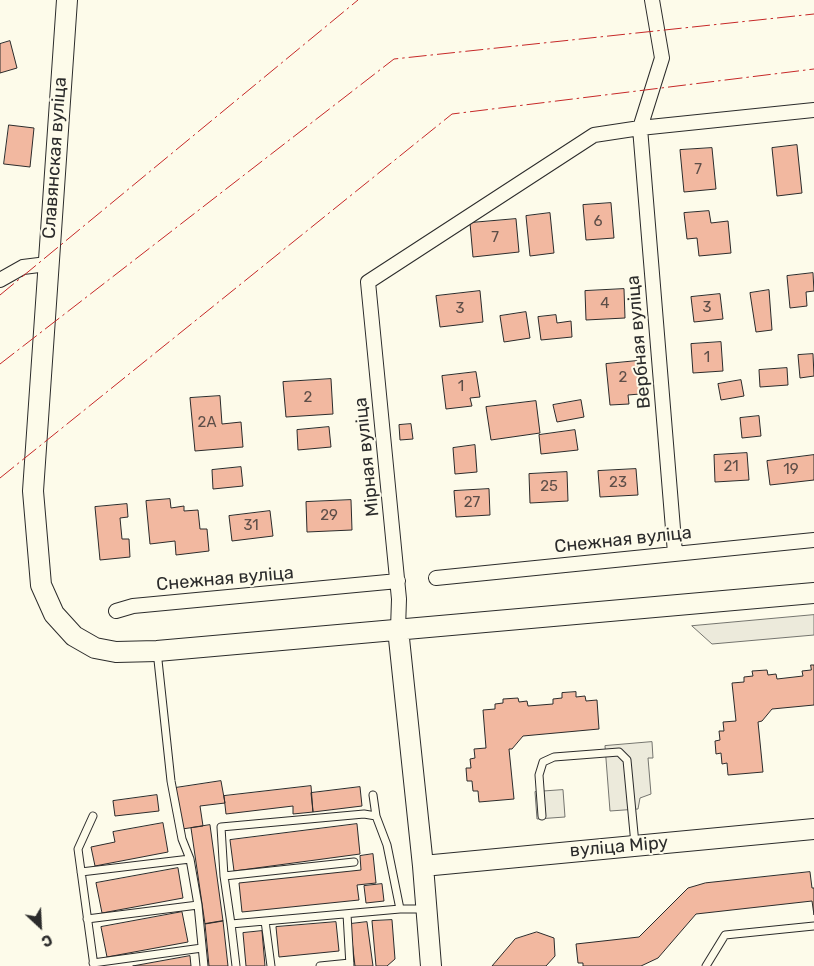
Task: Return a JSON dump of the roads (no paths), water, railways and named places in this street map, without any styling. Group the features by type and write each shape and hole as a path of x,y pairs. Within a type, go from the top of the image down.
{"street":[{"name":"Славянская вуліца","path":"0,279 23,267 48,264 67,0"},
{"path":"652,0 662,58 640,128 814,110"},
{"name":"Мірная вуліца","path":"398,629 398,581 368,282 594,135 640,128"},
{"name":"Вербная вуліца","path":"640,128 676,553"},
{"path":"48,264 33,491 41,585 54,614 74,636 95,648 116,652 157,651 814,594"},
{"name":"Снежная вуліца","path":"436,578 814,540"},
{"name":"Снежная вуліца","path":"116,611 133,606 398,581"},
{"path":"398,629 423,866 431,966"},
{"name":"вуліца Міру","path":"423,866 814,829"}],"lane":[{"path":"157,651 171,781 182,839 190,859 198,905 204,966"},
{"path":"542,816 539,775 543,762 554,757 619,752 627,760 635,845"},
{"path":"372,795 376,816 387,845 400,909"},
{"path":"236,966 224,876 221,827 364,814 376,816"},
{"path":"93,816 78,849 94,964 202,948"},
{"path":"81,872 190,859"},
{"path":"224,876 354,862"},
{"path":"87,919 198,905"},
{"path":"231,924 400,909 427,910"},
{"path":"320,966 350,965 347,914"},
{"path":"265,921 271,966"},
{"path":"706,966 725,934 814,926"}]}
